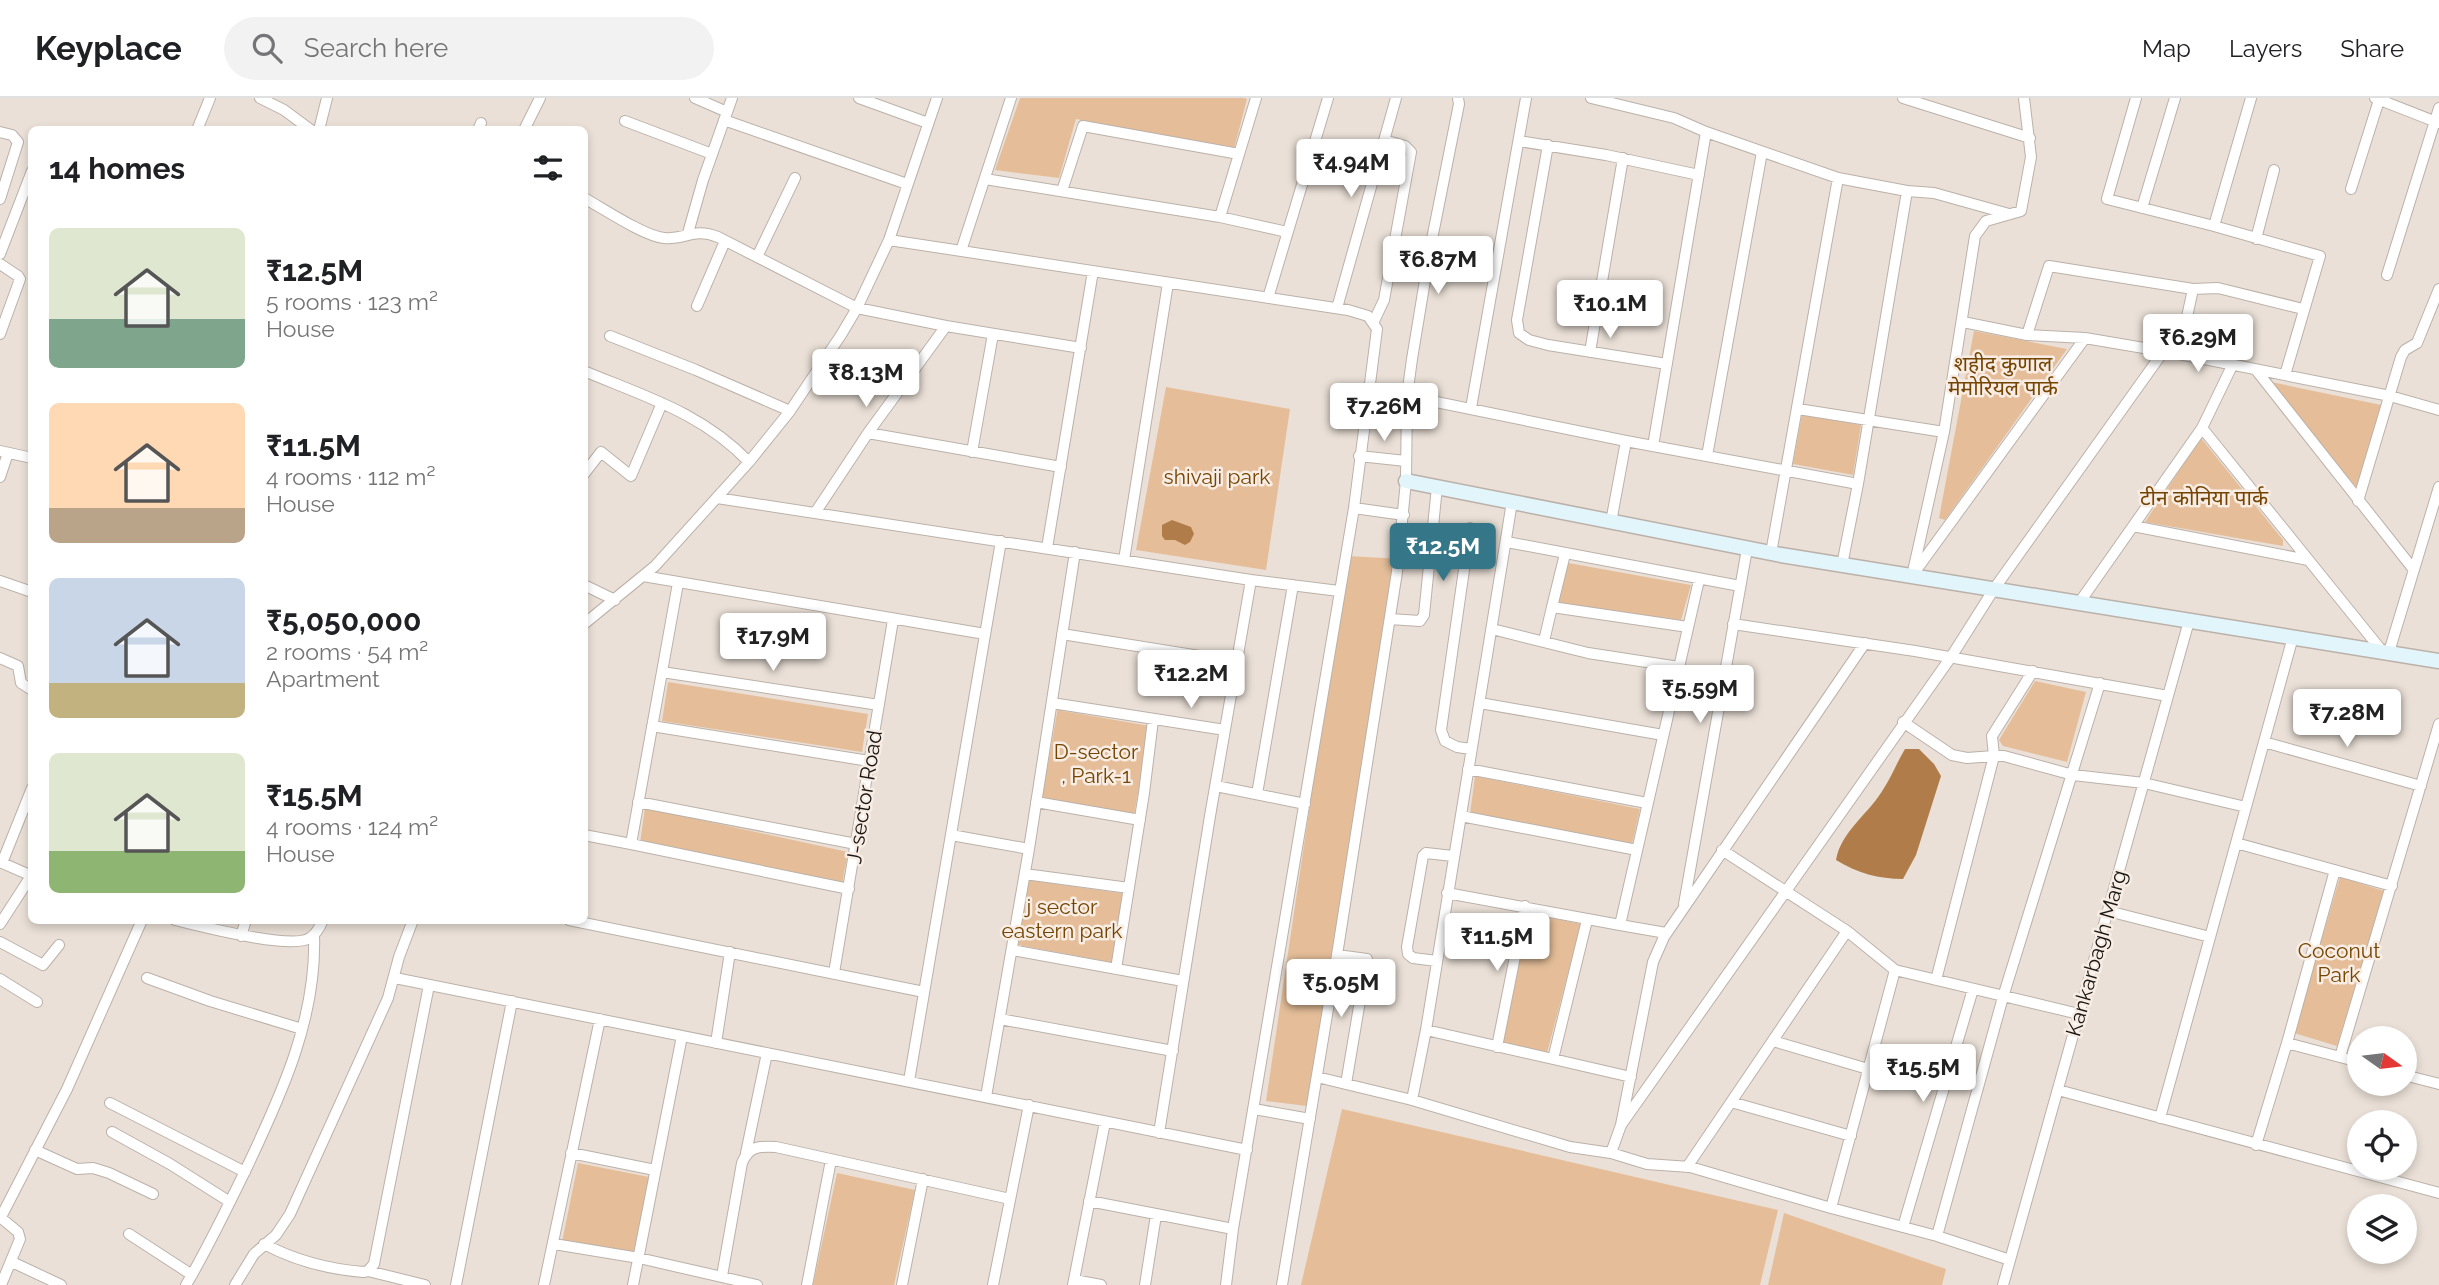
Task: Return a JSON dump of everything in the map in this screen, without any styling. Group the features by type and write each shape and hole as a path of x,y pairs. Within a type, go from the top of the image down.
{"street":[{"path":"199,126 210,98"},
{"path":"260,98 284,110 306,126"},
{"path":"320,126 327,98"},
{"path":"526,126 540,98"},
{"path":"695,98 726,116 908,184"},
{"path":"688,233 732,98"},
{"path":"859,98 928,123"},
{"path":"588,621 655,566 749,462 790,411 857,308 889,240 937,98"},
{"path":"961,251 1011,98"},
{"path":"1220,217 1255,98"},
{"path":"1268,298 1328,98"},
{"path":"1336,308 1396,98"},
{"path":"1282,1285 1338,955 1390,619 1404,515 1407,396 1458,98"},
{"path":"1471,408 1526,98"},
{"path":"1591,98 1674,118 1706,132 1838,178 1907,191 1934,192 2013,215"},
{"path":"1903,98 2030,138"},
{"path":"1912,576 1944,432 1975,236 1986,221 2021,211 2031,157 2024,98"},
{"path":"2136,98 2107,200 2214,226 2320,257 2285,375"},
{"path":"2143,208 2175,98"},
{"path":"2214,226 2251,98"},
{"path":"2351,189 2377,99 2437,123"},
{"path":"2387,275 2437,123 2439,108"},
{"path":"625,121 712,154"},
{"path":"1062,191 1083,125 1239,154"},
{"path":"0,132 12,135 18,142 0,199"},
{"path":"1653,446 1706,132"},
{"path":"1226,1285 1233,1228 1354,508 1377,338 1374,321 1384,300 1411,152 1405,146 1384,140"},
{"path":"1519,141 1623,158 1699,175"},
{"path":"1548,145 1517,327 1523,337 1529,340 1667,364"},
{"path":"1707,456 1762,152"},
{"path":"1590,352 1623,158"},
{"path":"2256,239 2274,170"},
{"path":"757,257 795,178"},
{"path":"1772,554 1838,178"},
{"path":"985,179 1220,217 1287,232"},
{"path":"0,254 28,181"},
{"path":"1842,565 1907,191"},
{"path":"588,201 653,235 671,238 688,233 708,233 857,308 1081,348"},
{"path":"889,240 1362,312 1374,321"},
{"path":"697,306 725,241"},
{"path":"0,264 18,276 28,277"},
{"path":"2026,335 2049,265 2193,289 2218,289 2303,309"},
{"path":"1047,548 1093,271"},
{"path":"1,330 19,284 18,276"},
{"path":"1124,560 1168,283"},
{"path":"2179,354 2193,289"},
{"path":"2358,501 2403,353 2417,343 2439,289"},
{"path":"1963,322 2026,335 2085,338 2179,354 2390,396 2439,410"},
{"path":"816,513 868,433 947,326"},
{"path":"972,452 993,334"},
{"path":"610,336 790,411"},
{"path":"1912,576 2085,338"},
{"path":"1621,1125 1951,657 1994,589 2163,352"},
{"path":"2079,603 2202,428 2232,366"},
{"path":"2256,370 2414,570"},
{"path":"588,373 662,403 714,430 749,462"},
{"path":"1369,393 1407,396 1626,442 1858,484"},
{"path":"588,469 601,453 631,476 662,403"},
{"path":"1798,409 1944,432"},
{"path":"2202,428 2386,652"},
{"path":"868,433 1061,467"},
{"path":"1611,522 1626,442"},
{"path":"0,477 4,452 28,457"},
{"path":"1359,456 1406,461"},
{"path":"1406,481 1772,554 2439,661"},
{"path":"2386,652 2436,508 2439,486"},
{"path":"1390,619 1420,621 1424,615 1437,487"},
{"path":"717,498 1251,580 1339,591"},
{"path":"1412,1100 1426,1030 1513,502"},
{"path":"1354,508 1404,515"},
{"path":"2133,526 2308,559"},
{"path":"1470,528 1441,730 1445,741 1457,747 1471,749"},
{"path":"909,1081 1001,541"},
{"path":"1507,542 1740,586"},
{"path":"1684,907 1747,549"},
{"path":"986,1097 1025,874 1075,552"},
{"path":"1544,641 1565,554"},
{"path":"643,576 985,634"},
{"path":"1159,1133 1182,981 1251,580"},
{"path":"1620,925 1699,580"},
{"path":"0,581 28,591"},
{"path":"631,844 678,583"},
{"path":"1257,794 1293,585"},
{"path":"588,587 615,600"},
{"path":"1552,607 1688,627"},
{"name":"J-sector Road","path":"834,973 893,620"},
{"name":"Kankarbagh Marg","path":"2003,1285 2189,621"},
{"path":"1733,624 1951,657 2168,696"},
{"path":"1492,629 1588,653 1679,667"},
{"path":"1062,634 1237,662"},
{"path":"2160,1118 2293,637"},
{"path":"1611,1153 1621,1125 1653,962 1666,933 1865,643"},
{"path":"0,658 18,666 21,684 28,688"},
{"path":"1936,980 1994,756 1992,736 2032,671"},
{"path":"662,672 879,705"},
{"path":"1937,1236 2003,997 2100,683"},
{"path":"1052,703 1225,730"},
{"path":"1480,703 1663,735"},
{"path":"1116,969 1153,720"},
{"path":"1903,722 1952,755 1967,758 2004,756 2073,775 2144,783 2246,807"},
{"path":"2340,1057 2439,724"},
{"path":"652,726 869,761"},
{"path":"2264,742 2421,786"},
{"path":"2428,765 2439,768"},
{"path":"1468,769 1647,803"},
{"path":"1216,786 1305,804"},
{"path":"28,798 1,863 28,875"},
{"path":"638,802 856,844"},
{"path":"1036,802 1140,820"},
{"path":"1461,816 1637,850"},
{"path":"951,835 1029,849"},
{"path":"588,836 849,890"},
{"path":"2236,842 2392,886"},
{"path":"1722,850 1847,931 1895,970 2079,1014"},
{"path":"1437,961 1413,958 1408,954 1407,947 1423,856 1426,853 1453,856"},
{"path":"2256,1145 2334,870"},
{"path":"1025,874 1129,888"},
{"path":"0,924 28,881"},
{"path":"1447,893 1666,933"},
{"path":"1497,1047 1525,906"},
{"path":"2108,911 2210,937"},
{"path":"1553,1059 1587,920"},
{"path":"1,1285 20,1239 18,1232 0,1217 78,1066 140,924"},
{"path":"192,924 242,936 290,941 308,940 321,924"},
{"path":"242,936 245,924"},
{"path":"235,1285 247,1261 284,1226 290,1214 388,998 411,924"},
{"path":"588,924 924,992"},
{"path":"1687,1167 1847,931"},
{"path":"186,1285 245,1172 282,1092 313,986 314,935"},
{"path":"0,942 43,965 59,945"},
{"path":"1012,950 1182,981"},
{"path":"716,1043 730,953"},
{"path":"1338,955 1367,959 1346,1084"},
{"path":"1831,1208 1895,970"},
{"path":"147,978 210,1001 302,1029"},
{"path":"395,978 1247,1150"},
{"path":"0,979 37,1002"},
{"path":"368,1271 375,1259 429,985"},
{"path":"1903,1227 1973,989"},
{"path":"456,1285 512,1001"},
{"path":"1000,1018 1173,1051"},
{"path":"544,1285 600,1019"},
{"path":"1426,1030 1630,1077"},
{"path":"633,1285 682,1036"},
{"path":"1773,1041 1868,1069"},
{"path":"2287,1043 2347,1059"},
{"path":"722,1276 738,1178 746,1153 766,1053"},
{"path":"1317,1077 1412,1100 1570,1147 1611,1153 1647,1164 1687,1167 1937,1236 2010,1260"},
{"path":"2417,1078 2439,1084"},
{"path":"2058,1090 2439,1194"},
{"path":"1731,1102 1850,1136"},
{"path":"110,1103 245,1172"},
{"path":"993,1285 1029,1105"},
{"path":"1254,1109 1310,1119"},
{"path":"1101,1285 1073,1282 1105,1122"},
{"path":"113,1132 230,1202"},
{"path":"746,1153 753,1147 762,1146 1010,1199"},
{"path":"35,1150 77,1168 98,1169 153,1194"},
{"path":"572,1153 655,1170"},
{"path":"807,1285 831,1160"},
{"path":"902,1285 923,1180"},
{"path":"1089,1201 1233,1228"},
{"path":"1144,1285 1156,1215"},
{"path":"129,1234 192,1275"},
{"path":"264,1244 305,1263 355,1272 368,1271 425,1285"},
{"path":"554,1244 639,1258 757,1285"},
{"path":"12,1262 61,1285"}],"green space":[{"path":"1020,98 1247,99 1234,149 1076,119 1059,178 995,170"},
{"name":"शहीद कुणाल मेमोरियल पार्क","path":"1974,331 2067,349 1945,520 1939,518"},
{"path":"2271,382 2386,406 2358,489 2270,385"},
{"name":"shivaji park","path":"1166,387 1290,409 1266,570 1136,550"},
{"path":"1802,414 1861,425 1853,475 1793,464"},
{"name":"टीन कोनिया पार्क","path":"2201,438 2283,540 2283,546 2145,522"},
{"path":"1347,556 1403,559 1307,1106 1266,1101"},
{"path":"1568,563 1691,585 1681,620 1558,604"},
{"path":"2035,681 2086,692 2067,762 2003,746 1999,740"},
{"path":"668,682 868,714 862,752 662,721"},
{"name":"D-sector , Park-1","path":"1058,707 1063,711 1150,726 1134,815 1042,799"},
{"path":"1475,776 1640,809 1632,844 1470,814"},
{"path":"645,808 848,852 842,884 640,843"},
{"name":"Coconut Park","path":"2340,877 2384,891 2337,1046 2294,1033"},
{"name":"j sector eastern park","path":"1028,880 1127,894 1115,963 1018,945"},
{"path":"1528,913 1581,924 1547,1053 1503,1044"},
{"path":"1342,1109 1778,1210 1760,1285 1301,1285"},
{"path":"578,1163 649,1177 635,1258 562,1242"},
{"path":"837,1173 915,1190 894,1285 813,1285"},
{"path":"1784,1213 1946,1269 1942,1285 1768,1285"}],"shaded area":[{"path":"1172,520 1191,527 1194,534 1190,542 1185,545 1175,540 1165,540 1162,536 1162,525"},
{"path":"1905,749 1919,749 1934,764 1941,776 1916,855 1903,879 1860,872 1836,860 1839,850 1850,831 1890,779"}]}
